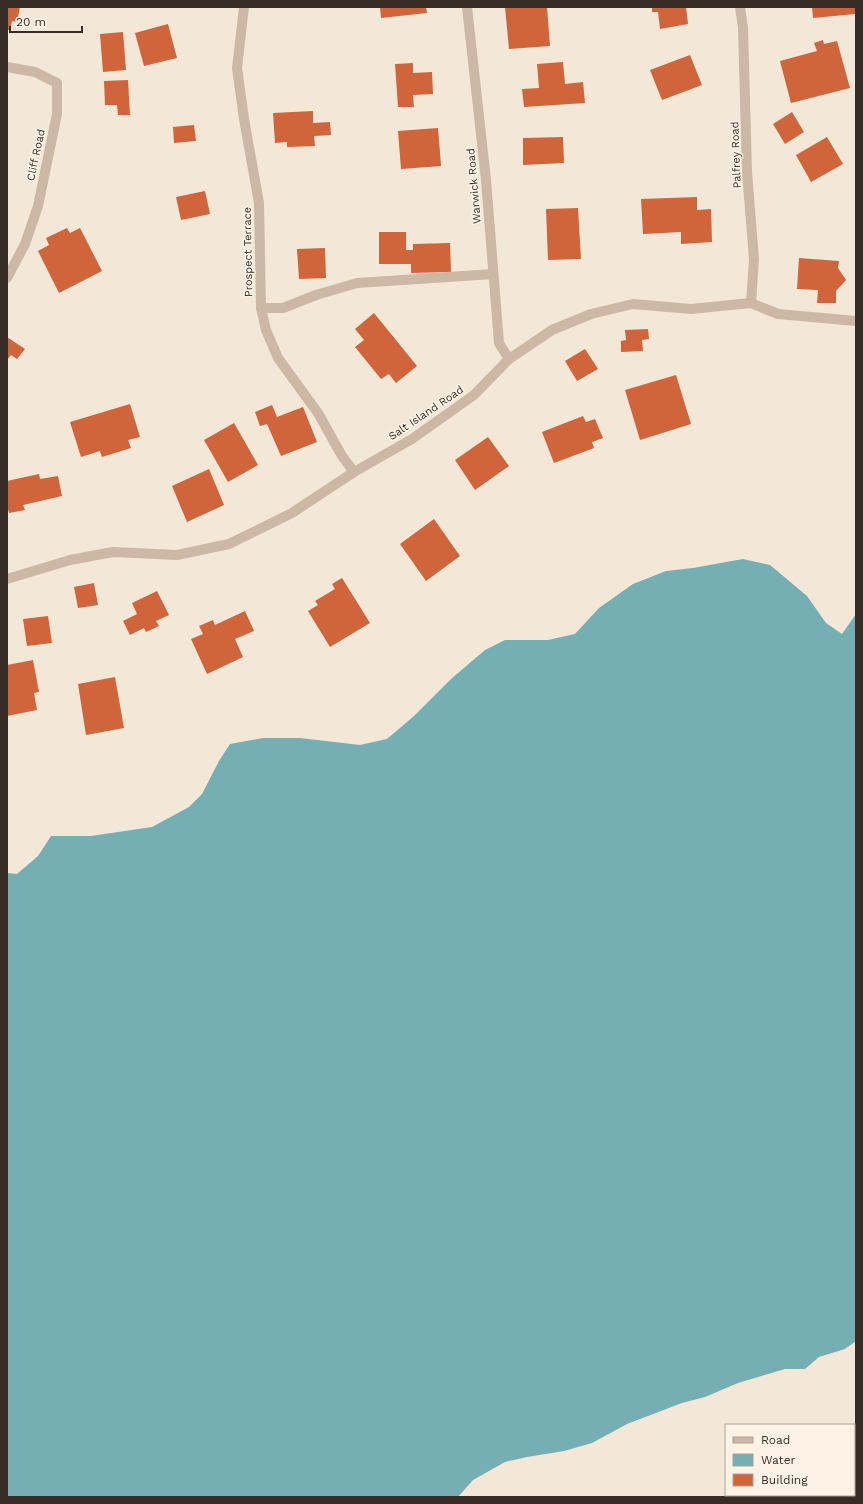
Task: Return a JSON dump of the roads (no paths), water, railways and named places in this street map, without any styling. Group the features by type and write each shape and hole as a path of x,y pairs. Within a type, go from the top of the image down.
{"street":[{"name":"Prospect Terrace","path":"244,7 237,68 244,119 259,203 261,308 266,330 278,358 318,413 342,456 354,472"},
{"name":"Warwick Road","path":"467,7 486,180 499,343 509,359"},
{"name":"Palfrey Road","path":"740,7 743,28 747,172 754,259 751,302"},
{"name":"Cliff Road","path":"7,67 35,72 57,83 57,114 38,206 25,244 7,278"},
{"path":"261,308 283,308 316,295 357,283 493,274"},
{"path":"751,302 778,314 856,321"},
{"name":"Salt Island Road","path":"7,579 70,560 113,552 177,555 229,544 292,513 354,472 412,439 474,395 509,359 552,330 590,314 633,304 691,309 751,302"}],"water":[{"path":"743,559 770,565 807,596 826,623 842,634 856,614 856,1341 845,1349 819,1357 805,1369 785,1369 738,1383 705,1397 682,1403 627,1424 592,1443 564,1451 505,1462 473,1480 458,1497 7,1497 7,873 17,874 38,856 51,836 91,836 152,827 189,807 202,794 219,761 230,744 263,738 300,738 360,745 387,739 414,716 451,679 485,650 505,640 548,640 575,634 599,608 633,584 666,571"}]}
